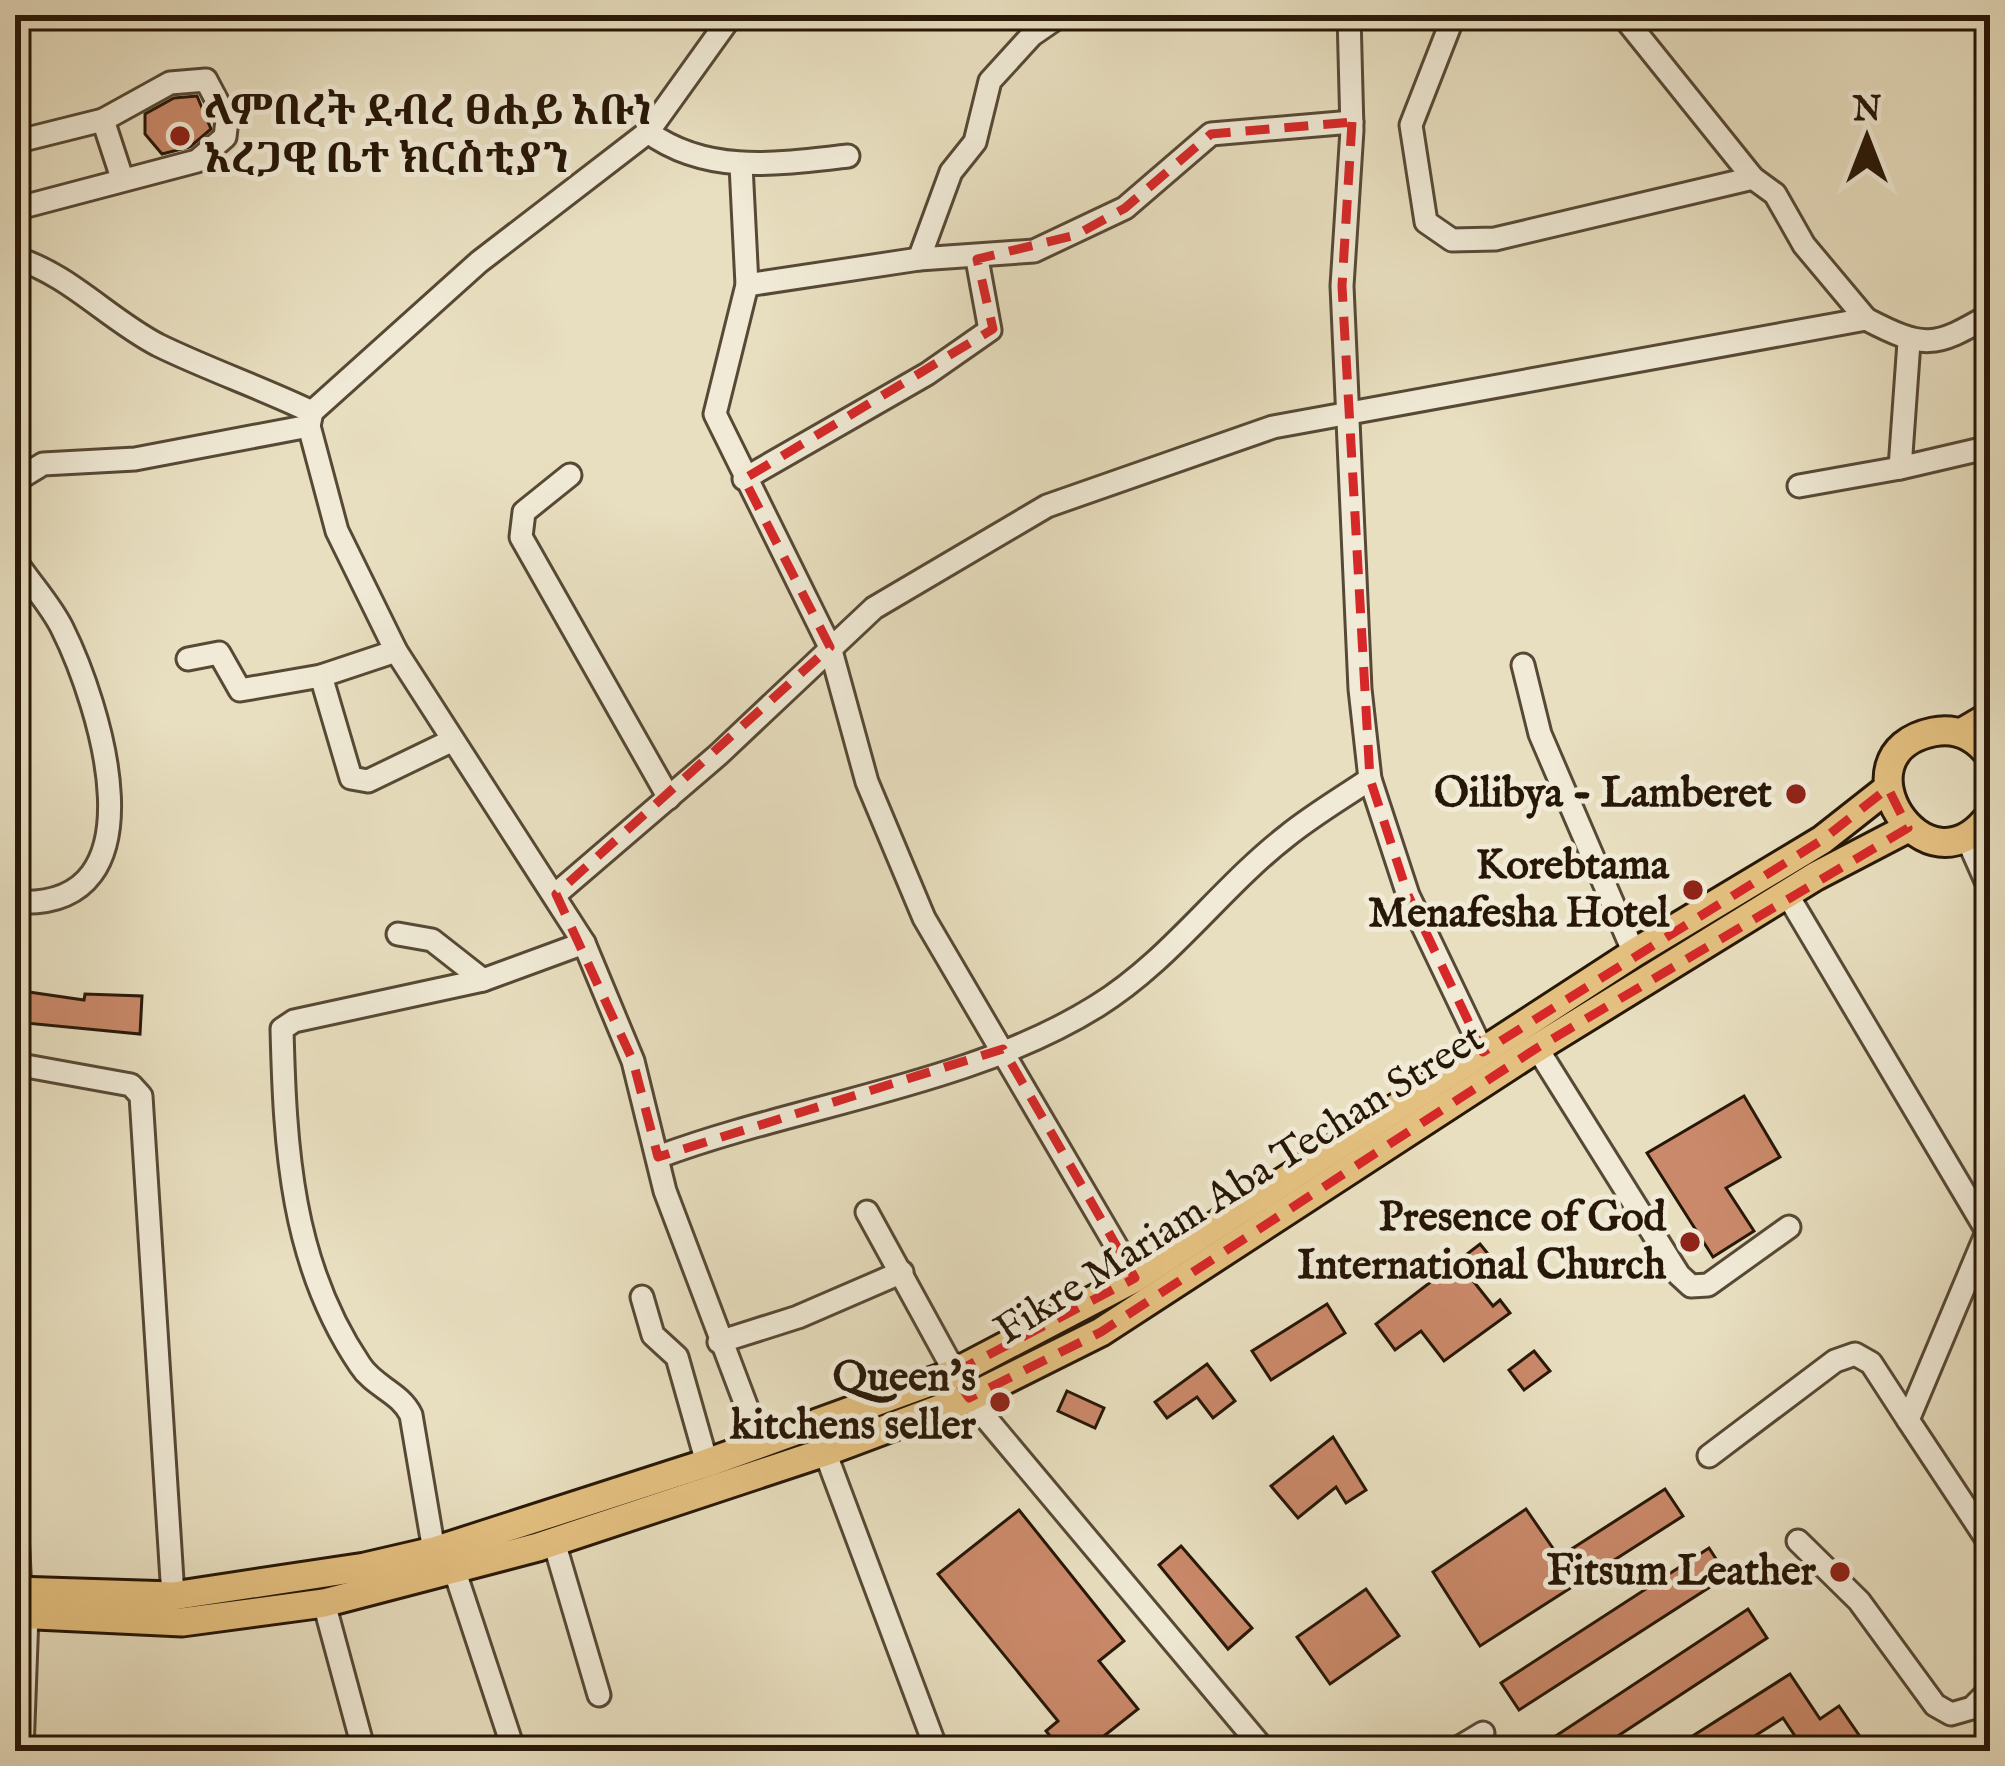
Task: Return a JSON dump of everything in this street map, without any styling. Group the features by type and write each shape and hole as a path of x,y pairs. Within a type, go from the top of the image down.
{"main road":[{"path":"1961,733 1990,716"},
{"path":"1990,756 1961,733 1943,730 1910,741 1897,754 1888,788 1890,803 1908,828 1937,841 1966,836 1990,815"},
{"name":"Fikre Mariam Aba Techan Street","path":"19,1602 182,1622 324,1603 455,1572 707,1463 952,1374 1135,1279 1298,1168 1634,953 1811,847 1888,788"},
{"name":"Fikre Mariam Aba Techan Street","path":"19,1602 173,1596 300,1580 434,1551 540,1537 825,1452 969,1398 1051,1361 1117,1322 1537,1048 1787,894 1908,828"}],"street":[{"path":"15,481 43,464 158,456 310,419 479,262 648,132 732,15"},
{"path":"919,259 951,172 975,142 990,81 1032,35 1061,15"},
{"path":"1349,15 1352,122 1342,286 1360,689 1370,779 1408,895 1483,1052"},
{"path":"1454,15 1412,125 1426,222 1452,240 1495,239 1754,178"},
{"path":"1622,15 1754,178 1774,194 1804,245 1850,293 1866,319 1910,342 1951,338 1990,315"},
{"path":"15,142 104,120 170,83 197,77 206,80 219,97 227,120 225,137 197,161 15,208"},
{"path":"104,120 122,178"},
{"path":"747,285 919,259 977,259 1034,251 1125,208 1211,134 1352,122"},
{"path":"648,132 674,151 741,165 848,156"},
{"path":"741,165 747,285 715,414 830,647 894,856 1135,1279"},
{"path":"15,258 73,286 113,319 161,346 310,419"},
{"path":"744,479 927,374 990,330 977,259"},
{"path":"556,894 669,798 874,608 1047,506 1273,427 1866,319"},
{"path":"1900,468 1910,342"},
{"path":"310,419 337,531 397,651 584,943 633,1061 658,1157 719,1342 760,1442"},
{"path":"1799,486 1990,447"},
{"path":"570,476 524,512 521,537 669,798"},
{"path":"15,560 61,627 94,711 110,773 112,815 103,856 79,884 53,896 15,902"},
{"path":"188,659 219,653 240,690 321,676 397,651"},
{"path":"1523,665 1540,734 1634,953"},
{"path":"321,676 351,778 358,783 451,741"},
{"path":"658,1157 743,1126 903,1087 1092,1010 1133,982 1286,836 1370,779"},
{"path":"1966,836 1990,890"},
{"path":"1787,894 1989,1230 1908,1420"},
{"path":"398,934 432,940 483,980"},
{"path":"434,1551 411,1415 404,1401 361,1368 303,1247 292,1203 283,1029 294,1021 483,980 584,943"},
{"path":"1537,1048 1678,1275 1691,1286 1708,1286 1789,1227"},
{"path":"15,1064 131,1085 141,1096 173,1596"},
{"path":"867,1212 969,1398 1265,1751"},
{"path":"719,1342 798,1317 902,1272"},
{"path":"642,1297 653,1335 676,1357 707,1463"},
{"path":"1708,1456 1835,1361 1855,1354 1871,1364 1990,1544"},
{"path":"825,1452 937,1751"},
{"path":"15,1495 22,1751"},
{"path":"540,1537 599,1695"},
{"path":"1798,1541 1859,1601 1935,1705 1951,1714 1972,1708 1990,1690"},
{"path":"455,1572 514,1751"},
{"path":"324,1603 364,1751"},
{"path":"1453,1751 1483,1733"}],"highlighted area":[{"path":"1352,122 1342,286 1370,779 1408,895 1483,1052 1822,840 1888,788 1908,828 1537,1048 1101,1332 969,1398 952,1374 1135,1278 1003,1049 658,1157 633,1061 556,894 830,647 744,479 993,329 977,259 1076,235 1125,208 1211,134"}],"building":[{"path":"197,96 211,129 190,147 162,154 145,134 145,114 174,98"},
{"path":"15,990 84,1000 85,994 142,996 140,1034 15,1022"},
{"path":"1744,1096 1780,1157 1726,1188 1754,1231 1713,1257 1647,1153"},
{"path":"1480,1244 1497,1265 1474,1282 1493,1306 1500,1300 1510,1313 1444,1361 1421,1331 1395,1350 1376,1324"},
{"path":"1327,1304 1345,1333 1271,1380 1252,1351"},
{"path":"1534,1351 1550,1371 1524,1390 1509,1370"},
{"path":"1207,1364 1235,1401 1213,1418 1197,1397 1167,1418 1155,1402"},
{"path":"1067,1391 1104,1408 1095,1428 1058,1411"},
{"path":"1333,1437 1366,1490 1346,1503 1336,1487 1298,1518 1271,1486"},
{"path":"1665,1489 1683,1516 1480,1646 1433,1572 1526,1509 1559,1557"},
{"path":"1019,1510 1124,1641 1099,1661 1138,1709 1085,1751 1062,1751 1046,1731 1058,1721 938,1574"},
{"path":"1181,1546 1252,1628 1228,1649 1159,1565"},
{"path":"1709,1548 1727,1576 1519,1710 1501,1683"},
{"path":"1366,1589 1399,1636 1330,1684 1297,1637"},
{"path":"1748,1609 1767,1638 1595,1751 1533,1751"},
{"path":"1790,1674 1820,1719 1839,1706 1870,1751 1805,1751 1783,1718 1731,1751 1669,1751"}],"place":[{"name":"ላምበረት ደብረ ፀሐይ አቡነ አረጋዊ ቤተ ክርስቲያን","path":"180,136"},
{"name":"Oilibya - Lamberet","path":"1796,794"},
{"name":"Korebtama Menafesha Hotel","path":"1693,890"},
{"name":"Presence of God International Church","path":"1690,1242"},
{"name":"Queen's kitchens seller","path":"1000,1402"},
{"name":"Fitsum Leather","path":"1840,1572"}]}
